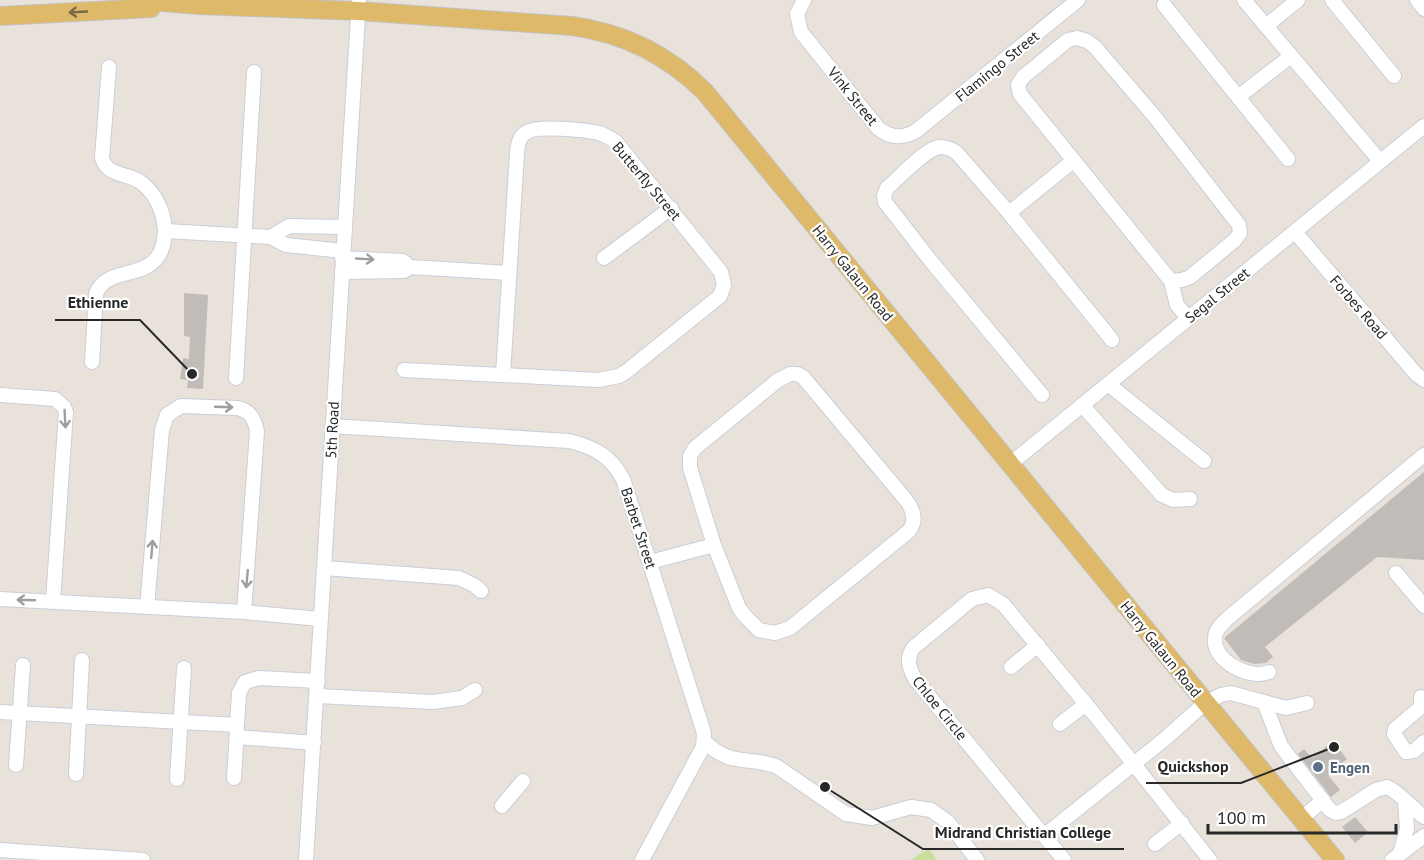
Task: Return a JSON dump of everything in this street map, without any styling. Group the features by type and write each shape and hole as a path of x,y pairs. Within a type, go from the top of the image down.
{"main road":[{"name":"Harry Galaun Road","path":"136,0 199,5"},
{"name":"Harry Galaun Road","path":"0,16 199,5 359,5 593,29 631,40 679,68 705,92 1335,860"}],"street":[{"name":"Vink Street","path":"804,0 797,14 801,32 884,133 899,137 908,136 916,131"},
{"name":"Flamingo Street","path":"916,131 1078,0"},
{"path":"1244,0 1380,161"},
{"path":"1266,26 1298,0"},
{"path":"1417,0 1424,9"},
{"path":"1337,2 1394,76"},
{"name":"5th Road","path":"306,860 359,5"},
{"path":"1164,5 1288,159"},
{"path":"1172,281 1190,277 1235,240 1240,233 1239,225 1155,117 1095,47 1077,38 1068,40 1023,77 1018,85 1024,100 1172,281 1178,305 1188,318"},
{"path":"1238,97 1291,56"},
{"path":"92,362 98,287 106,280 149,266 160,253 166,231 161,209 146,187 138,180 109,170 103,163 109,67"},
{"path":"236,378 254,72"},
{"name":"Segal Street","path":"1010,464 1424,126"},
{"name":"Butterfly Street","path":"404,370 598,380 619,376 720,296 724,285 722,272 616,142 608,137 592,132 545,129 529,130 520,138 517,153 503,375"},
{"path":"1042,395 887,206 884,196 887,188 930,151 940,147 957,153 1112,340"},
{"path":"1009,213 1073,161"},
{"path":"604,258 671,208"},
{"path":"271,237 289,226 344,227"},
{"path":"166,231 271,237 286,245 342,260 403,261 410,267 509,273"},
{"name":"Forbes Road","path":"1294,232 1416,374 1424,380"},
{"path":"790,374 803,377 906,500 913,514 913,522 909,531 790,628 775,633 759,630 745,616 714,545 690,468 692,452 777,381 790,374"},
{"path":"1108,384 1204,461"},
{"path":"0,395 55,399 64,406 66,412 53,601"},
{"path":"1082,405 1162,495 1173,500 1190,499"},
{"path":"147,607 162,430 167,415 181,406 237,408 244,409 251,416 257,432 244,612"},
{"name":"Barbet Street","path":"332,426 568,441 595,449 612,462 623,479 702,722 704,741"},
{"path":"1269,672 1255,675 1226,661 1215,644 1217,631 1228,618 1424,455"},
{"path":"650,562 714,545"},
{"path":"324,568 459,578 481,591"},
{"path":"1396,573 1424,606"},
{"name":"Chloe Circle","path":"1045,835 915,679 909,663 909,654 920,641 972,600 988,595 1003,604 1038,645 1210,860"},
{"path":"0,599 244,612 320,619"},
{"path":"1011,668 1038,645"},
{"path":"76,774 82,660"},
{"path":"16,765 23,665"},
{"path":"177,778 184,668"},
{"path":"234,778 239,693 245,682 259,678 317,688 434,702 462,698 475,690"},
{"path":"1064,860 1045,835 1205,703 1228,693 1286,708 1307,703"},
{"path":"1421,697 1420,707 1395,729 1394,734 1406,752 1414,750 1424,742"},
{"path":"1264,702 1281,746 1330,810 1336,813 1341,812 1376,790 1387,788 1397,793 1424,817"},
{"path":"1060,724 1086,704"},
{"path":"0,712 180,722 314,743"},
{"path":"642,860 704,741 730,759 776,766 846,814 872,818 911,807 931,810 948,822 977,860"},
{"path":"502,806 523,780"},
{"path":"1300,820 1323,800"},
{"path":"1396,857 1407,828 1405,802"},
{"path":"1155,844 1182,823"},
{"path":"1396,857 1424,836"},
{"path":"0,850 144,860"}],"green space":[{"path":"929,848 936,860 911,860"}],"building":[{"path":"184,293 208,295 203,389 187,388 188,380 180,379 183,358 189,359 190,337 184,336"},
{"path":"1424,472 1424,560 1377,557 1265,647 1273,657 1266,663 1254,664 1241,660 1224,638"},
{"path":"1333,741 1347,759 1328,775 1340,790 1331,797 1298,754 1304,749 1312,758"},
{"path":"1355,817 1368,832 1355,843 1342,827"}],"place":[{"name":"Ethienne","path":"192,374"},
{"name":"Quickshop","path":"1334,747"},
{"name":"Engen","path":"1318,767"},
{"name":"Midrand Christian College","path":"825,787"}]}
